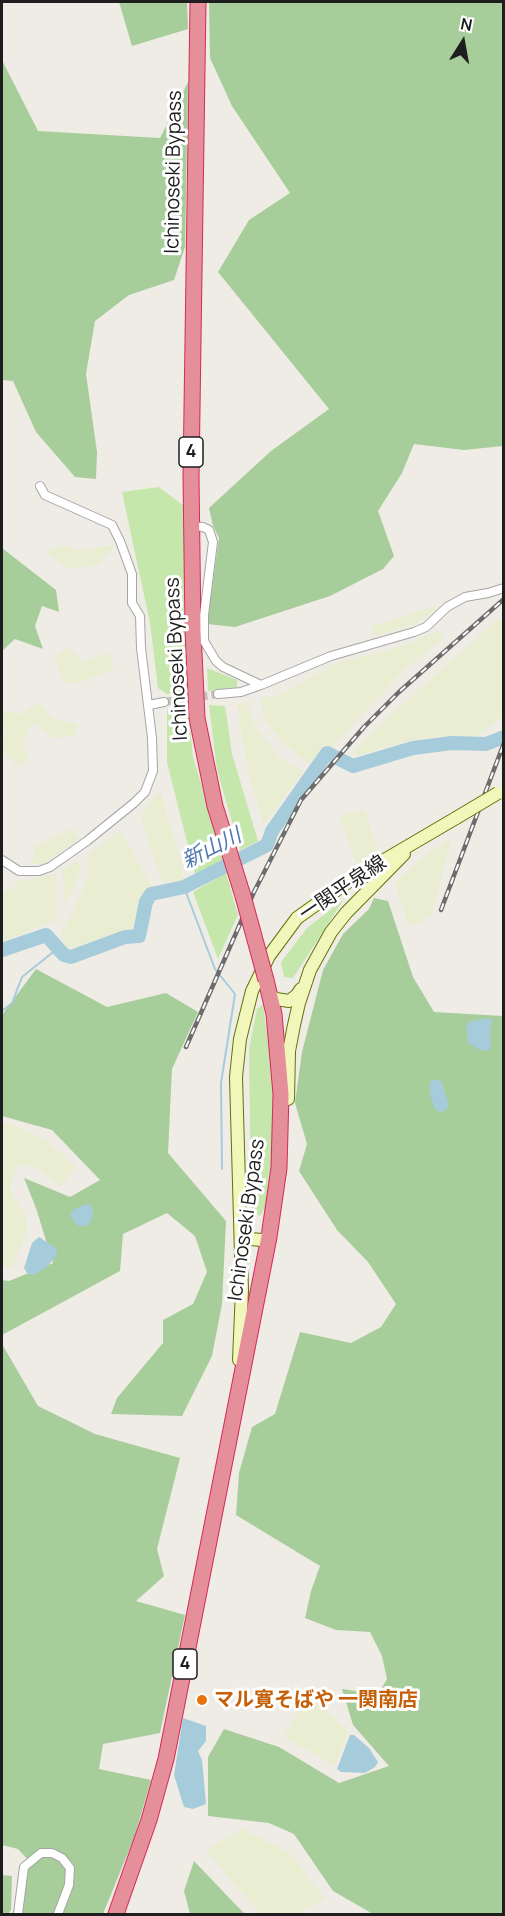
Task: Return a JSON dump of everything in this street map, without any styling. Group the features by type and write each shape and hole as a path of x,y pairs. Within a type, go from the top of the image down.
{"highway":[{"name":"Ichinoseki Bypass","path":"198,2 193,242 192,526 197,718 215,806 268,988 278,1049 281,1094 279,1168 269,1237 236,1409"},
{"name":"4","path":"116,1914 149,1820 166,1759 236,1409"}],"main road":[{"path":"416,843 501,792"},
{"name":"一関平泉線","path":"268,988 276,999 289,1001 297,995 319,953 346,913 416,843"},
{"name":"一関平泉線","path":"236,1409 242,1320 236,1077 240,1039 252,991 269,956 297,918 352,879 416,843"},
{"name":"一関平泉線","path":"279,1168 286,1136 290,1051 305,983"},
{"path":"241,1224 243,1234 250,1239 262,1240 269,1237"}],"street":[{"path":"2,860 19,871 28,872 50,867 87,841 140,797 145,792 153,771 140,616 132,603 132,574 112,525 45,495 40,486"},
{"path":"192,526 209,530 213,542 204,615 204,641 216,661 223,667 261,685"},
{"path":"218,694 241,692 331,656 414,632 426,627 447,607 465,597 504,588"},
{"path":"148,705 164,702"},
{"path":"18,1914 24,1867 42,1853 62,1858 70,1868 69,1885 58,1914"}],"green space":[{"path":"119,2 187,2 188,29 132,46"},
{"path":"209,2 503,2 503,446 464,450 414,444 402,473 378,511 394,556 383,569 330,596 235,627 207,624 219,538 213,526 209,508 271,451 329,409 218,272 249,220 290,193 232,106 210,58"},
{"path":"2,60 38,131 160,138 188,82 185,247 174,280 129,295 95,321 86,374 97,452 96,479 75,477 36,432 13,381 2,380"},
{"path":"159,487 184,506 184,620 187,692 167,694 158,688 150,623 122,492"},
{"path":"61,545 79,550 115,545 98,565 67,569 46,551"},
{"path":"2,548 56,590 59,612 42,606 35,626 43,649 15,639 2,651"},
{"path":"435,606 437,609 416,624 374,636 371,627"},
{"path":"503,615 503,716 476,737 432,737 403,742 359,755 352,753 384,721"},
{"path":"438,631 444,638 407,667 333,746 325,745 309,764 283,743 265,720 260,698 280,695 334,664 396,648"},
{"path":"68,647 83,661 109,653 114,669 78,683 66,683 61,677 56,658"},
{"path":"207,668 237,680 237,687 208,691"},
{"path":"247,702 255,726 280,758 303,771 264,825 251,782 241,731 238,704"},
{"path":"37,703 56,720 79,724 74,735 55,739 37,723 29,727 23,742 29,761 17,766 2,750 7,729 2,728 2,711 21,714"},
{"path":"209,705 225,706 232,754 258,841 240,850 217,770"},
{"path":"167,709 188,709 193,756 224,863 195,874 167,762"},
{"path":"160,790 182,867 183,881 164,882 156,866 141,816"},
{"path":"365,810 378,853 357,865 339,816"},
{"path":"71,829 79,839 43,864 32,864 35,847"},
{"path":"120,830 152,887 145,895 132,929 66,949 61,933 89,876 88,855"},
{"path":"451,838 432,915 409,927 395,882 428,853"},
{"path":"77,859 81,870 65,905 62,871"},
{"path":"226,873 238,915 218,959 193,892"},
{"path":"56,874 55,920 2,942 2,896 19,881"},
{"path":"374,898 388,901 413,977 434,1012 503,1016 503,1914 373,1914 333,1891 294,1834 269,1823 208,1816 208,1757 224,1729 279,1747 339,1783 389,1766 353,1725 342,1689 378,1694 387,1679 382,1656 370,1632 336,1630 305,1618 320,1566 236,1515 239,1473 252,1427 275,1414 300,1332 351,1343 381,1327 396,1304 368,1262 337,1230 299,1171 307,1144 295,1103 302,1052 323,970 343,934 369,909"},
{"path":"344,899 293,978 284,977 281,962 307,928"},
{"path":"36,969 107,1007 166,993 198,1012 172,1069 168,1153 226,1221 222,1304 212,1356 182,1416 111,1414 117,1398 163,1343 163,1320 193,1304 207,1272 195,1236 167,1213 123,1234 120,1271 2,1335 2,1280 9,1281 53,1263 24,1178 70,1197 100,1180 52,1130 2,1116 2,1015"},
{"path":"263,1004 273,1082 273,1157 267,1204 260,1216 251,1211 249,1049 257,1009"},
{"path":"2,1124 10,1124 47,1141 76,1167 61,1186 37,1168 18,1163 9,1191 25,1213 27,1232 12,1267 2,1266"},
{"path":"2,1344 38,1406 95,1434 180,1458 157,1549 164,1576 136,1601 185,1615 160,1733 103,1744 99,1769 151,1780 134,1838 103,1914 18,1914 29,1861 18,1849 2,1845"},
{"path":"309,1694 348,1732 335,1766 284,1737"},
{"path":"242,1829 291,1854 325,1899 296,1914 262,1914 206,1850"},
{"path":"194,1861 245,1914 190,1914 184,1891"},
{"path":"2,1875 12,1876 11,1910 8,1914 2,1914"}],"water":[{"path":"492,1018 491,1047 488,1051 478,1049 468,1043 466,1024"},
{"path":"435,1079 441,1081 449,1105 441,1112 435,1109 430,1095 430,1082"},
{"path":"86,1204 90,1205 93,1210 92,1219 87,1226 79,1226 70,1215 73,1210"},
{"path":"39,1237 56,1248 57,1255 46,1268 33,1275 27,1273 24,1268 32,1243"},
{"path":"183,1718 206,1726 206,1741 198,1751 202,1760 206,1804 193,1809 184,1807 174,1775"},
{"path":"350,1735 354,1735 369,1748 378,1762 375,1767 365,1773 341,1772 337,1769"}],"waterway":[{"name":"新山川","path":"2,950 46,935 64,955 71,957 125,937 139,936 146,902 151,894 184,887 267,845 272,831 327,753 353,766 413,748 452,743 486,744 504,737"},
{"path":"184,887 215,969 235,994 221,1083 222,1169"},
{"path":"2,1011 12,1003 22,977 57,949"}],"tunnel":[{"path":"164,702 218,694"}],"railway":[{"path":"186,1047 254,892 301,800 364,727 399,692 504,599"},
{"path":"441,910 504,743"}],"place":[{"name":"マル寛そばや 一関南店","path":"202,1700"}]}
